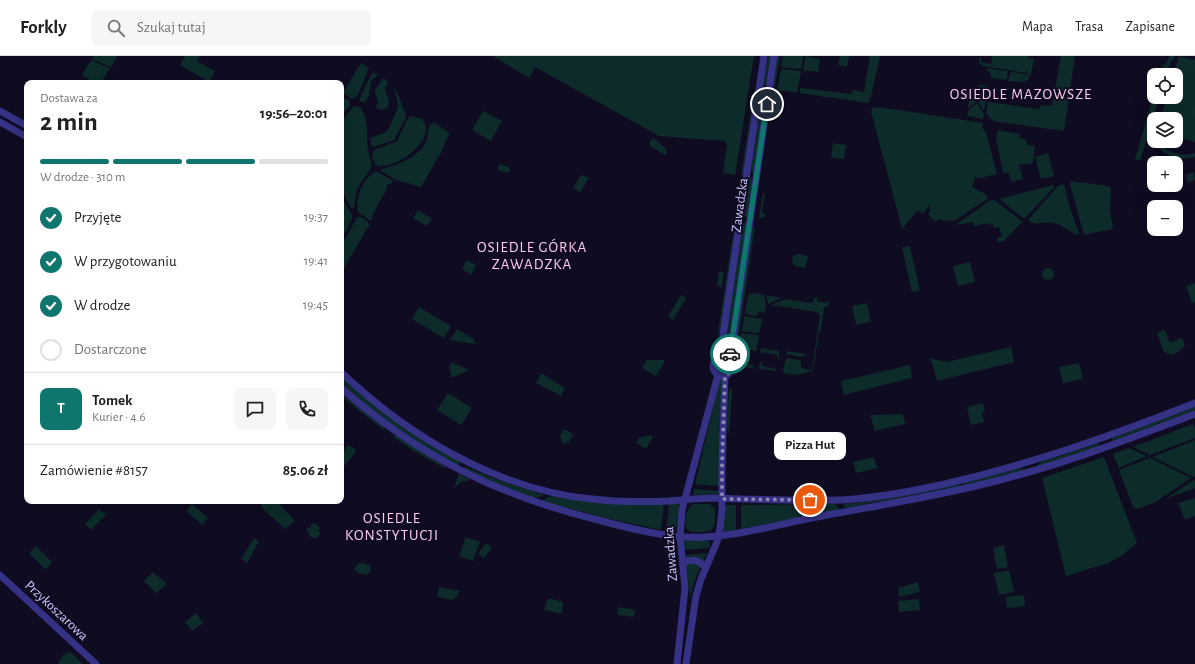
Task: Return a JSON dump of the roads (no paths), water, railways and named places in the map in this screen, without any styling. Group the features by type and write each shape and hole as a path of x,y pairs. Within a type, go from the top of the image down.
{"street":[{"name":"Zawadzka","path":"721,356 728,297 764,56"},
{"name":"Zawadzka","path":"730,358 774,56"},
{"path":"0,111 24,124"},
{"path":"0,122 24,135"},
{"path":"721,356 730,358 733,367 731,373 722,376 713,370 713,363 716,358 721,356"},
{"path":"344,375 377,404 422,436 466,461 512,481 558,495 595,500 657,501 722,499 839,501 881,496 926,488 1042,458 1104,438 1195,403"},
{"name":"Zawadzka","path":"686,664 696,596 718,536 722,499 722,376"},
{"name":"Zawadzka","path":"677,664 685,588 680,537 680,525 684,499 722,376"},
{"path":"344,391 373,415 412,443 481,481 507,492 562,511 635,529 680,537 718,536 931,497 996,481 1070,460 1195,414"},
{"path":"683,563 694,559 699,561 706,568"},
{"name":"Przykoszarowa","path":"0,575 96,664"}],"place":[{"name":"Pizza Hut","path":"810,500"}],"district":[{"name":"OSIEDLE MAZOWSZE","path":"1021,94"},
{"name":"OSIEDLE GÓRKA ZAWADZKA","path":"532,256"},
{"name":"OSIEDLE KONSTYTUCJI","path":"392,526"}]}
